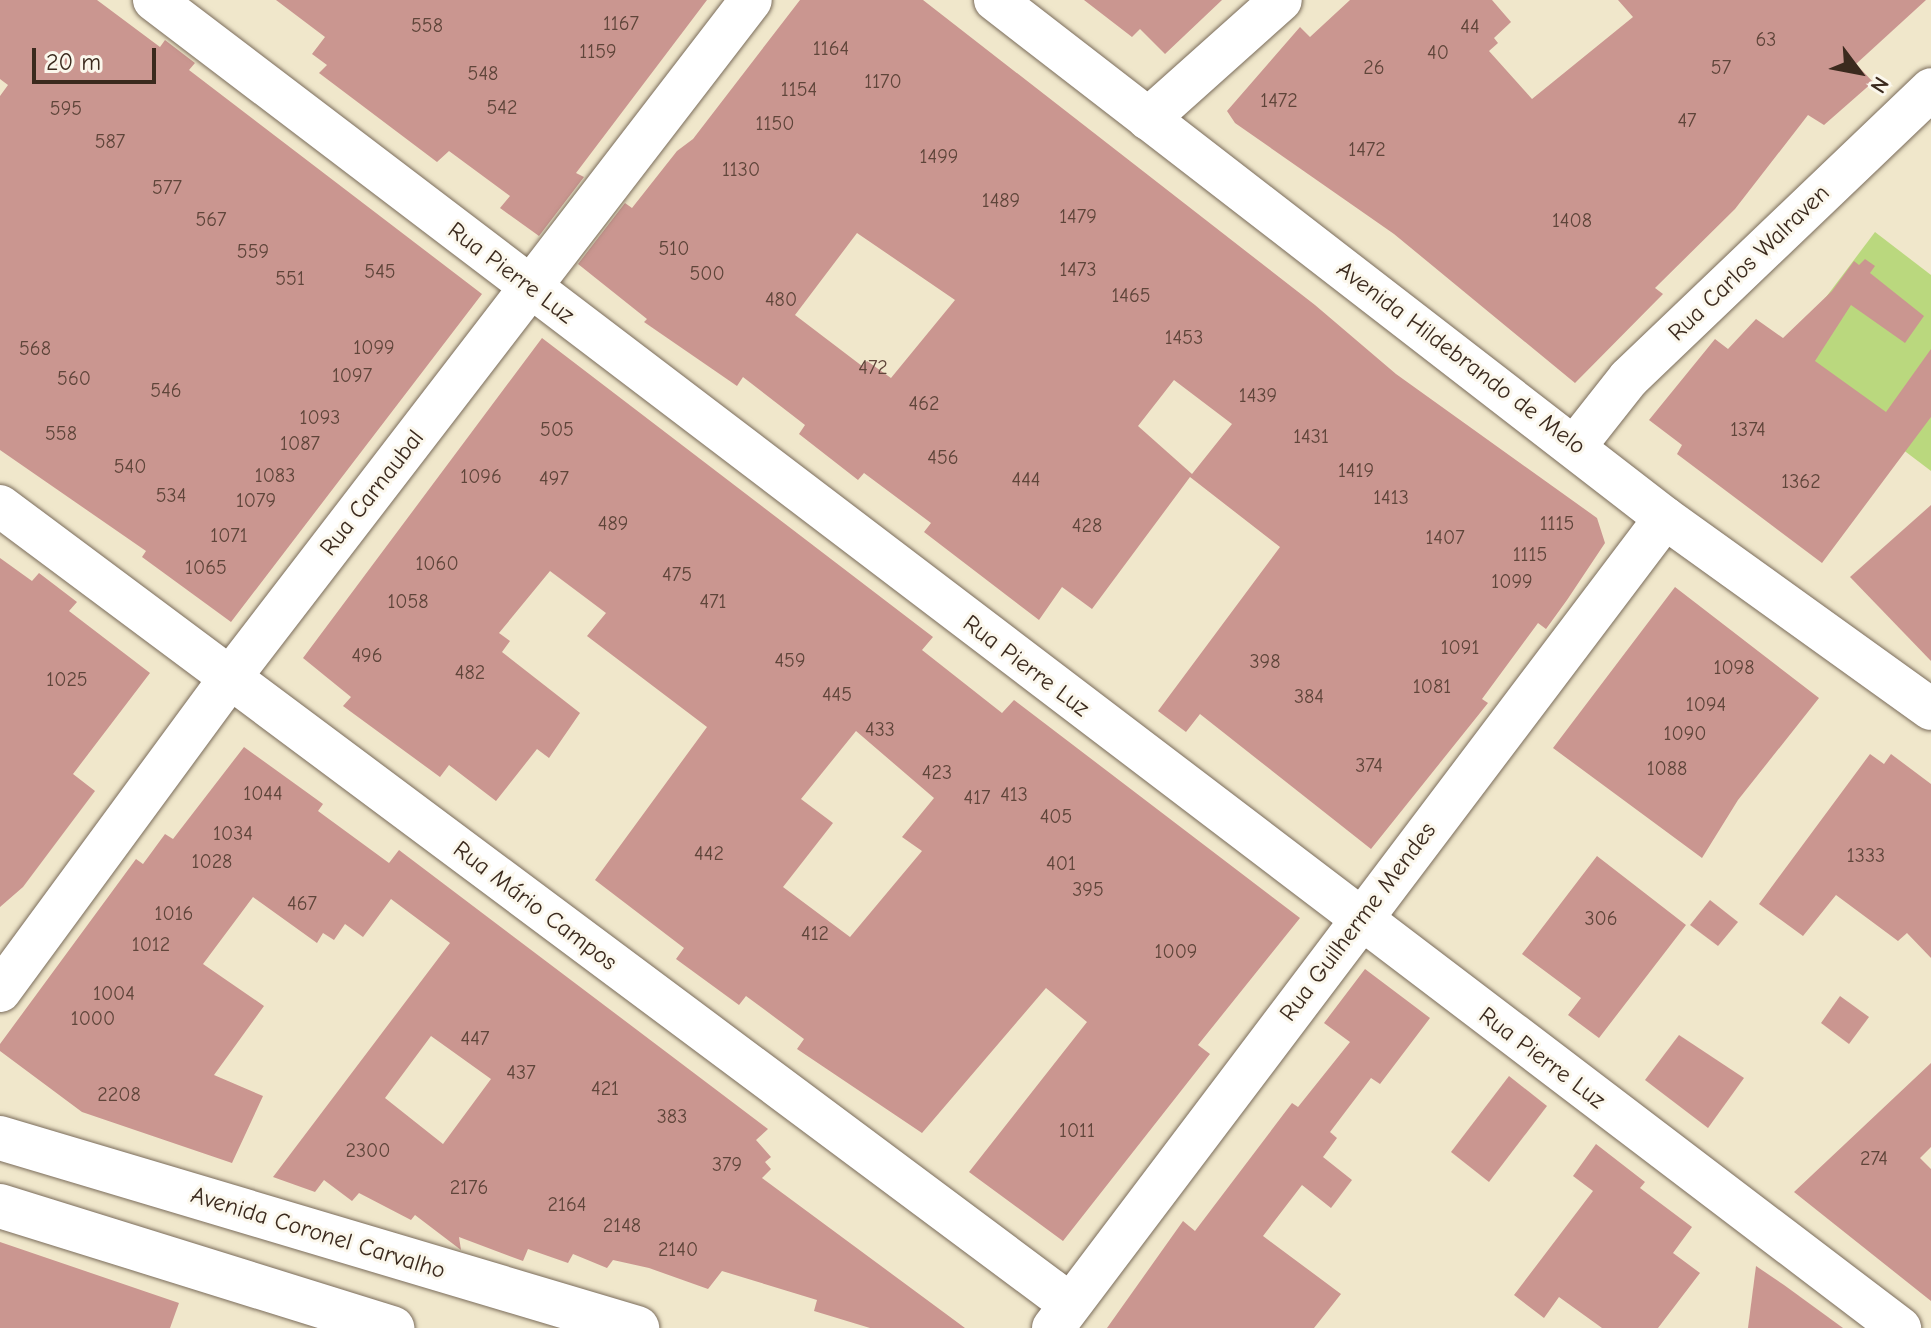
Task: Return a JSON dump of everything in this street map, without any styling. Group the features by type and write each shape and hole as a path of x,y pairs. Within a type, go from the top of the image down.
{"main road":[{"name":"Avenida Coronel Carvalho","path":"0,1138 637,1328"},
{"path":"0,1206 392,1328"}],"street":[{"name":"Rua Pierre Luz","path":"154,0 1900,1328"},
{"name":"Rua Carnaubal","path":"0,991 229,679 751,0"},
{"name":"Avenida Hildebrando de Melo","path":"995,0 1576,445 1665,518 1931,709"},
{"path":"1148,119 1281,0"},
{"name":"Rua Carlos Walraven","path":"1576,445 1629,378 1931,89"},
{"name":"Rua Mário Campos","path":"0,506 1062,1316"},
{"name":"Rua Guilherme Mendes","path":"1062,1316 1665,518"}],"green space":[{"path":"1875,232 1931,275 1931,471 1781,357"}],"building":[{"path":"0,0 97,0 160,47 165,40 195,63 189,70 482,294 231,622 142,557 146,551 0,450 0,96 8,85 0,79"},
{"path":"276,0 707,0 576,173 584,177 539,236 500,208 510,196 449,151 437,162 319,73 327,65 312,54 325,37"},
{"path":"800,0 923,0 1315,305 1396,374 1597,518 1605,543 1546,629 1538,623 1482,699 1488,703 1371,849 1200,714 1186,732 1158,711 1280,547 1190,477 1092,609 1062,587 1039,620 924,532 931,523 864,473 858,480 799,434 805,425 743,377 737,386 644,322 647,319 578,264 625,203 632,208 677,151 693,139","holes":["857,233 955,300 891,378 867,361 862,366 795,315","1174,380 1232,424 1192,474 1138,426"]},
{"path":"1084,0 1222,0 1165,54 1140,29 1132,37"},
{"path":"1350,0 1492,0 1511,22 1494,38 1498,43 1489,51 1532,99 1633,17 1618,0 1926,0 1856,64 1873,82 1824,125 1808,115 1735,209 1655,288 1663,294 1575,383 1394,234 1235,123 1227,111 1300,27 1310,37"},
{"path":"1865,259 1875,266 1870,273 1924,316 1905,343 1851,305 1815,361 1886,412 1931,349 1931,417 1822,563 1677,454 1682,445 1649,420 1715,339 1728,349 1756,319 1783,338 1832,291 1854,261 1859,265"},
{"path":"542,338 933,637 922,650 1002,713 1014,700 1300,918 1198,1045 1210,1054 1063,1241 969,1172 1087,1022 1046,988 922,1133 797,1049 804,1039 746,996 739,1005 676,959 684,948 595,880 707,727 587,636 606,613 550,571 499,633 510,641 502,652 580,713 549,758 537,749 496,801 449,765 440,777 343,706 351,697 303,658","holes":["856,731 934,798 902,837 922,851 850,937 783,887 833,823 801,799"]},
{"path":"1931,505 1931,661 1850,577"},
{"path":"0,558 32,581 39,573 77,602 69,611 150,673 73,774 95,791 23,887 0,907"},
{"path":"1675,587 1819,698 1738,800 1702,858 1553,748"},
{"path":"244,747 323,804 318,811 389,863 399,850 768,1129 756,1140 771,1157 765,1162 771,1169 762,1178 965,1328 870,1328 814,1311 817,1300 722,1271 708,1289 649,1268 613,1260 607,1268 573,1254 568,1263 528,1249 523,1261 459,1237 461,1250 415,1215 411,1220 359,1193 352,1201 324,1180 315,1192 273,1177 450,943 391,899 363,937 345,924 334,940 323,933 317,943 253,897 203,964 264,1006 214,1075 263,1096 232,1163 82,1112 0,1051 0,1044 136,859 143,864 165,834 173,839","holes":["431,1036 491,1079 443,1144 385,1098"]},
{"path":"1870,754 1884,764 1891,754 1931,784 1931,958 1907,933 1898,941 1836,895 1803,936 1759,904"},
{"path":"1597,856 1686,925 1599,1038 1568,1015 1581,998 1522,954"},
{"path":"1710,900 1738,922 1718,946 1690,925"},
{"path":"1365,969 1430,1018 1380,1084 1371,1078 1330,1132 1337,1138 1323,1157 1352,1180 1331,1208 1302,1185 1263,1236 1341,1294 1314,1328 1107,1328 1183,1221 1195,1231 1292,1103 1298,1107 1350,1042 1324,1023"},
{"path":"1840,996 1869,1017 1849,1044 1821,1023"},
{"path":"1679,1035 1744,1078 1708,1128 1645,1080"},
{"path":"1931,1063 1931,1147 1920,1158 1931,1169 1931,1301 1794,1192"},
{"path":"1509,1076 1547,1106 1489,1182 1451,1152"},
{"path":"1596,1144 1645,1182 1640,1188 1692,1227 1673,1253 1700,1273 1658,1328 1602,1328 1559,1297 1544,1318 1514,1295 1593,1191 1573,1176"},
{"path":"0,1242 179,1303 170,1328 0,1328"},
{"path":"1756,1266 1784,1285 1843,1328 1748,1328"}]}
